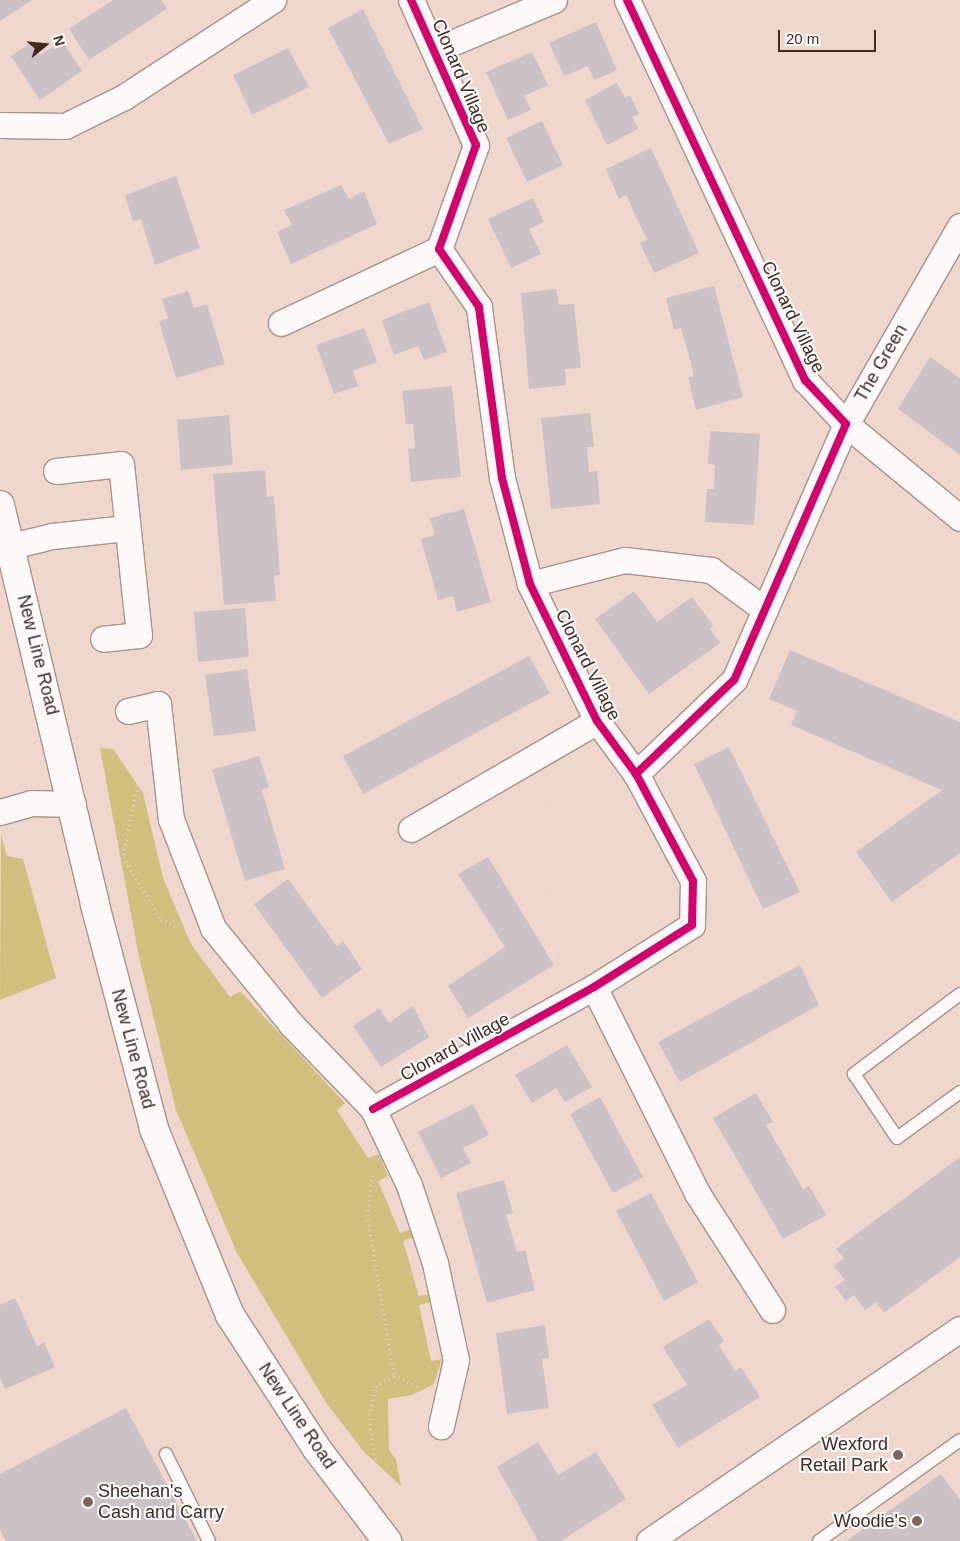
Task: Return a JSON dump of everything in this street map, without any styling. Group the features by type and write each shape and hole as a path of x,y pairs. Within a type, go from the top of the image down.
{"main road":[{"name":"New Line Road","path":"0,505 72,804 154,1129 230,1315 365,1514 387,1541"}],"street":[{"path":"0,124 65,126 124,97 273,0"},
{"name":"Clonard Village","path":"373,1109 594,987 692,925 693,881 636,774 598,721 530,584 502,478 479,307 439,249 476,144 411,0"},
{"name":"Clonard Village","path":"435,50 554,0"},
{"name":"Clonard Village","path":"627,0 805,380 846,424"},
{"name":"The Green","path":"846,424 960,226"},
{"path":"281,323 439,249"},
{"path":"636,774 734,680 846,424 960,518"},
{"path":"56,471 121,464 138,635 103,639"},
{"path":"11,546 52,536 128,528"},
{"path":"530,584 624,560 644,562 711,570 765,610"},
{"path":"128,710 158,704 171,819 213,928 292,1024 373,1109 410,1184 434,1263 456,1360 441,1426"},
{"name":"Clonard Village","path":"411,829 598,721"},
{"path":"0,812 31,803 72,804"},
{"path":"594,987 696,1193 772,1310"},
{"path":"649,1541 960,1329"}],"lane":[{"path":"960,994 854,1074 897,1138 960,1092"},
{"path":"819,1541 960,1440"},
{"path":"166,1454 209,1541"}],"path":[{"path":"166,774 134,787 123,857 161,919 177,927 208,915"},
{"path":"395,890 585,784 658,914 650,919"},
{"path":"543,807 617,938"},
{"path":"492,836 569,968 574,964"},
{"path":"530,901 620,847"},
{"path":"609,942 625,933"},
{"path":"394,1154 370,1177 368,1220 394,1375"},
{"path":"365,1514 386,1488 375,1459 369,1415 376,1387 394,1375"},
{"path":"394,1375 447,1400"}],"shaded area":[{"path":"100,748 113,749 143,793 163,878 191,944 230,997 240,991 345,1103 337,1110 368,1158 379,1154 388,1176 378,1181 400,1233 411,1229 414,1237 403,1241 419,1296 430,1294 432,1302 419,1305 431,1361 442,1359 434,1384 412,1395 388,1399 389,1450 396,1459 401,1486 364,1452 327,1404 237,1253 176,1110 139,957"},
{"path":"1,835 7,856 23,859 56,978 0,1000"}],"building":[{"path":"0,0 32,0 0,21"},
{"path":"113,0 161,0 167,9 89,60 69,29"},
{"path":"363,9 423,129 389,144 328,28"},
{"path":"596,22 617,70 594,80 588,66 564,76 549,43"},
{"path":"62,41 82,71 40,100 11,56 32,42 40,55"},
{"path":"288,48 309,87 252,115 233,75"},
{"path":"532,52 548,85 524,96 531,110 508,120 486,72"},
{"path":"617,83 625,98 630,95 639,114 632,117 638,129 607,145 585,100"},
{"path":"542,121 563,165 527,182 506,138"},
{"path":"651,148 699,253 654,273 640,243 647,240 626,195 619,199 606,169"},
{"path":"176,176 200,248 155,265 141,219 133,221 125,195"},
{"path":"341,185 349,199 364,191 377,224 291,264 277,232 292,225 284,210"},
{"path":"533,198 544,222 529,229 541,254 511,268 488,219"},
{"path":"714,286 743,397 696,410 688,377 694,376 688,352 681,328 674,330 666,298"},
{"path":"556,289 559,305 574,304 581,368 565,369 566,385 529,389 521,293"},
{"path":"188,291 194,308 207,304 225,364 176,378 159,321 168,318 162,299"},
{"path":"429,302 447,352 424,360 418,346 394,355 382,320"},
{"path":"364,328 377,362 353,371 358,386 334,394 316,345"},
{"path":"930,357 960,378 960,455 898,409"},
{"path":"452,386 461,477 411,482 408,449 415,448 413,424 406,424 402,391"},
{"path":"590,413 594,447 587,447 589,472 597,471 600,504 551,509 541,418"},
{"path":"229,415 233,465 181,470 177,420"},
{"path":"710,431 760,434 754,525 705,522 707,489 714,489 715,465 708,464"},
{"path":"265,470 267,497 274,496 280,575 274,576 276,601 224,605 213,474"},
{"path":"464,509 491,602 457,612 453,596 438,600 421,539 435,535 430,518"},
{"path":"634,591 657,622 692,597 713,625 710,629 720,643 649,694 595,619"},
{"path":"245,608 249,657 198,662 194,612"},
{"path":"790,650 960,722 960,853 892,902 856,852 942,790 791,725 797,711 769,699"},
{"path":"529,656 550,693 363,794 343,756"},
{"path":"247,669 256,731 214,736 205,675"},
{"path":"729,747 800,892 763,909 694,764"},
{"path":"259,756 269,787 262,790 285,869 245,881 212,770"},
{"path":"488,857 554,965 468,1018 448,986 505,947 458,874"},
{"path":"288,879 337,946 343,941 362,969 322,998 254,904"},
{"path":"800,965 819,1005 680,1082 658,1042"},
{"path":"413,1006 429,1037 381,1067 353,1026 379,1008 389,1023"},
{"path":"567,1045 592,1087 565,1102 556,1088 532,1103 515,1075"},
{"path":"756,1093 773,1122 766,1125 803,1189 809,1186 826,1215 783,1239 713,1118"},
{"path":"600,1097 643,1177 613,1193 570,1114"},
{"path":"473,1104 489,1135 463,1148 471,1163 441,1178 418,1132"},
{"path":"960,1157 960,1257 884,1313 876,1302 865,1310 854,1295 846,1301 835,1287 845,1280 834,1266 844,1258 836,1249"},
{"path":"504,1180 513,1213 506,1215 517,1252 525,1250 535,1290 487,1303 456,1193"},
{"path":"651,1193 698,1282 664,1301 616,1211"},
{"path":"15,1298 37,1346 44,1342 55,1367 5,1389 0,1378 0,1305"},
{"path":"709,1319 724,1341 719,1345 735,1371 741,1367 760,1397 678,1448 652,1405 687,1385 663,1347"},
{"path":"545,1325 549,1358 542,1359 549,1408 507,1414 496,1333"},
{"name":"Sheehan's Cash and Carry","path":"126,1408 197,1541 6,1541 0,1530 0,1474"},
{"path":"538,1442 558,1475 596,1452 626,1499 561,1541 538,1541 497,1467"},
{"name":"Woodie's","path":"941,1474 960,1500 960,1541 846,1541"}],"cycle path":[{"path":"373,1109 594,987 692,925 693,881 636,774 597,721 530,584 502,478 479,307 439,249 476,145 411,0"},
{"path":"627,0 805,380 846,424 734,680 636,774"}],"place":[{"name":"Wexford Retail Park","path":"898,1455"},
{"name":"Sheehan's Cash and Carry","path":"88,1502"},
{"name":"Woodie's","path":"917,1521"}]}
